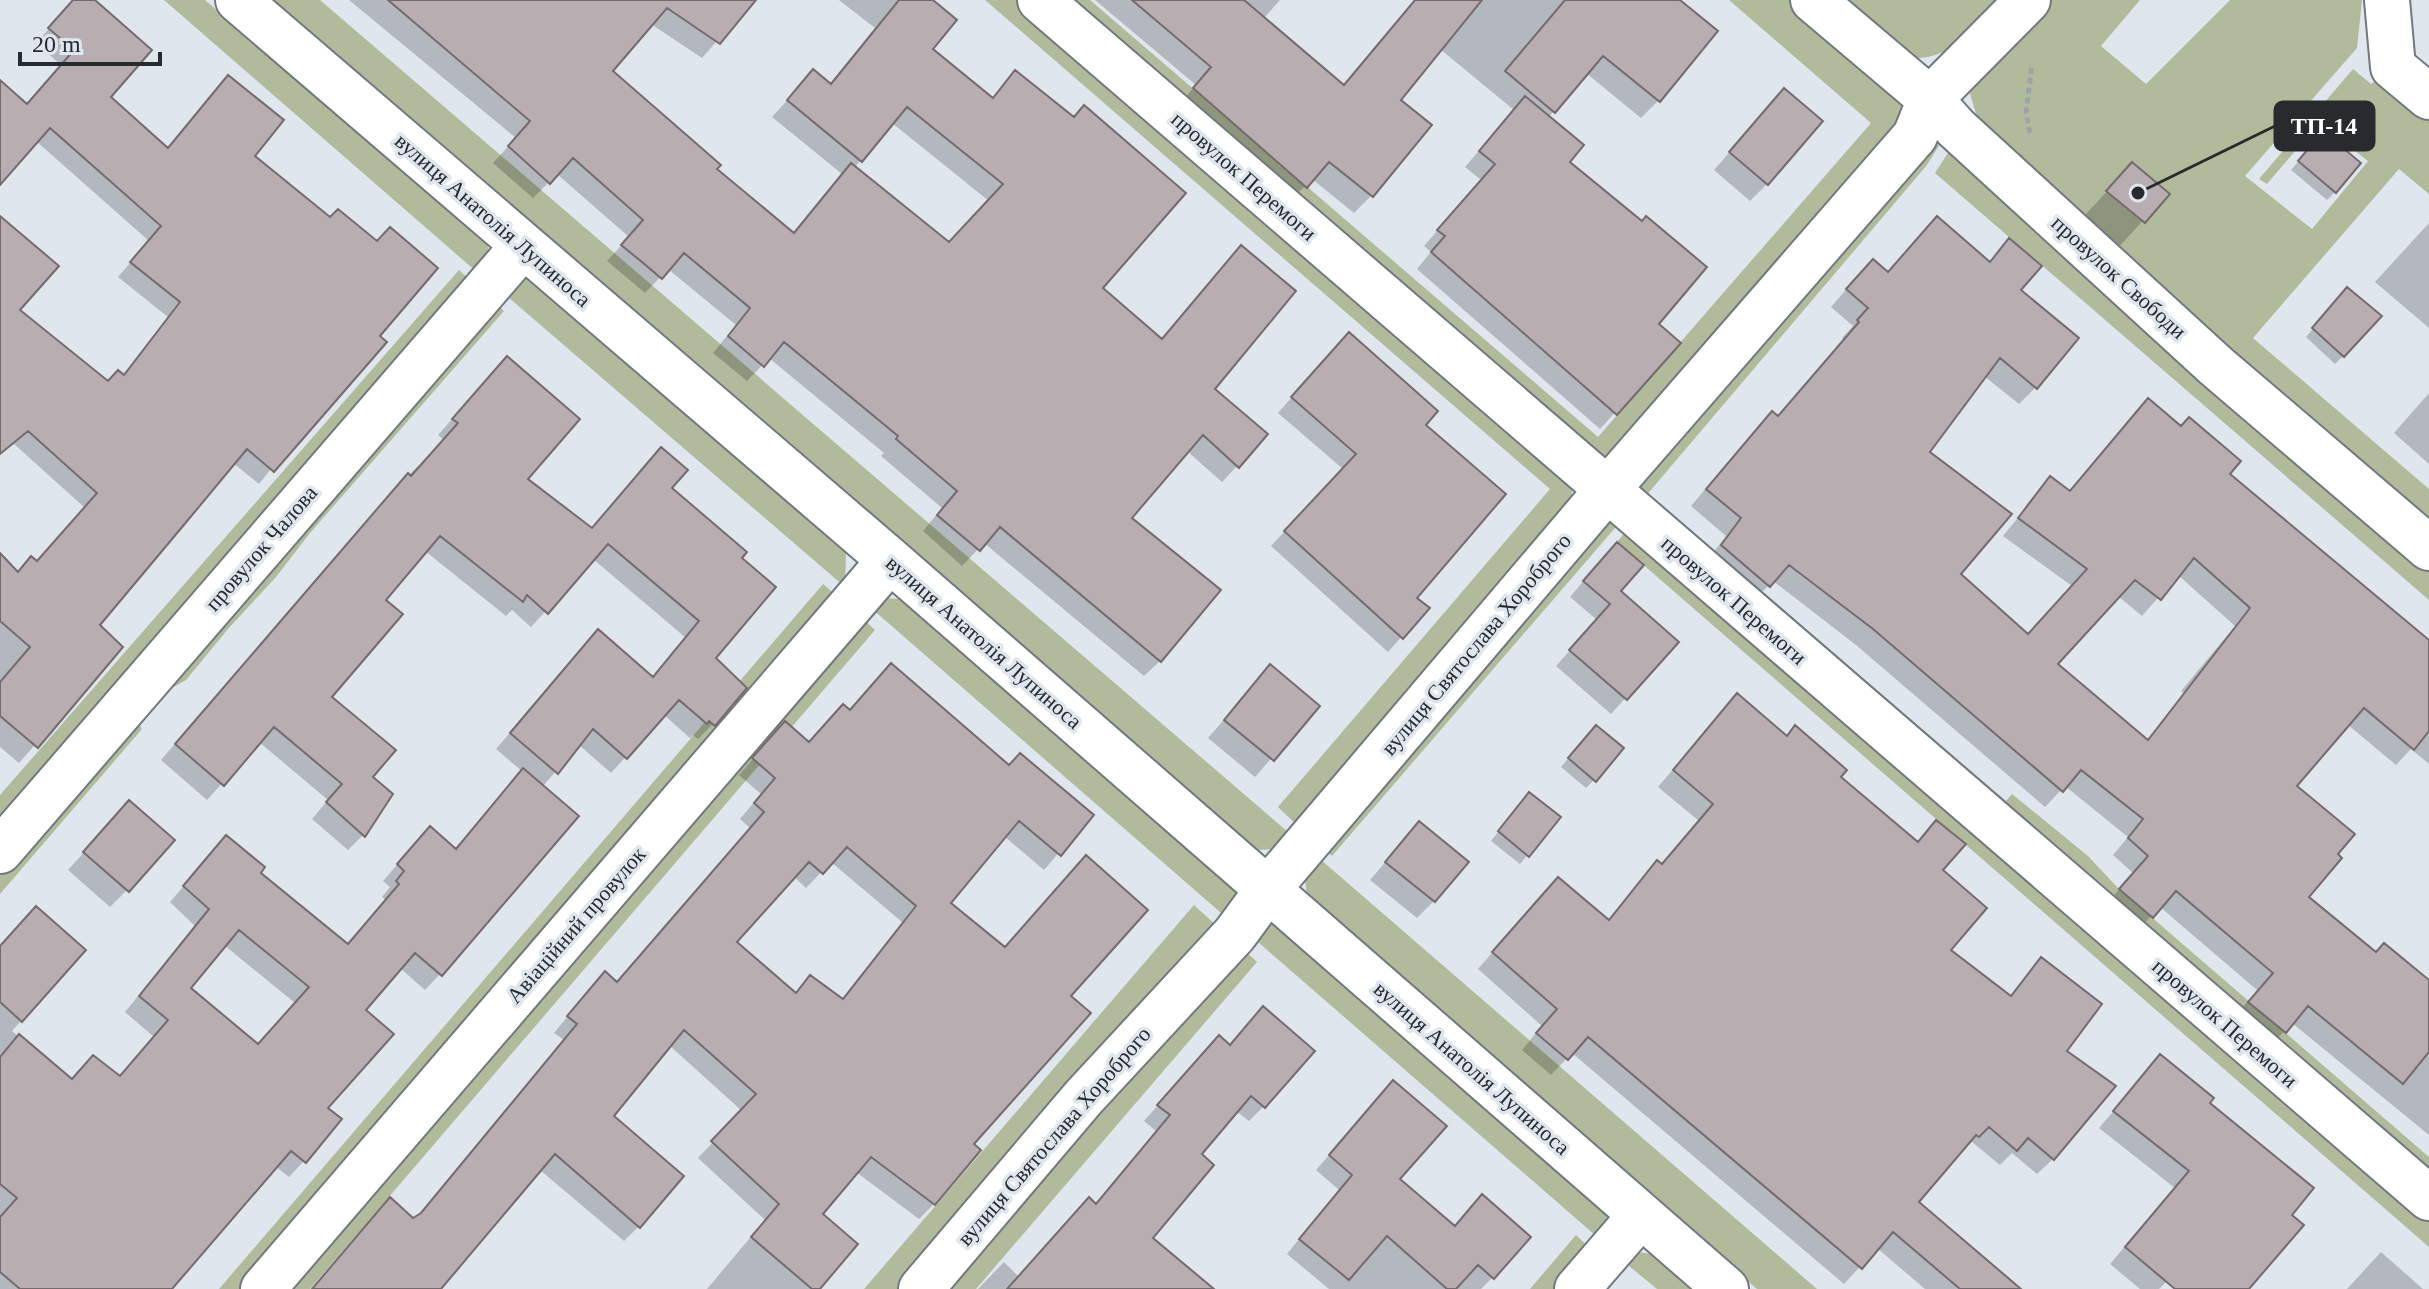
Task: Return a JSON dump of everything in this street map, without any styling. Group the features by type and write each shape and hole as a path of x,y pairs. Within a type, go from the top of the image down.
{"street":[{"name":"вулиця Анатолія Лупиноса","path":"238,0 890,560 1726,1289"},
{"name":"провулок Перемоги","path":"1040,0 2429,1198"},
{"name":"провулок Свободи","path":"1813,0 1930,99 1956,128 2216,366 2429,548"},
{"name":"вулиця Святослава Хороброго","path":"921,1289 1084,1097 1235,934 1268,889 1607,490 1915,136 1930,99 2028,0"},
{"path":"2387,0 2393,67 2429,97"},
{"name":"провулок Чалова","path":"0,851 523,246"},
{"name":"Авіаційний провулок","path":"263,1289 890,560"},
{"path":"1577,1289 1641,1215"}],"path":[{"path":"2034,57 2026,113 2036,144"}],"green space":[{"path":"164,0 205,0 486,241 491,257 478,273"},
{"path":"272,0 320,0 1295,838 1277,849 1257,850"},
{"path":"985,0 1020,0 1564,468 1572,490 1571,507 1303,831 1278,807 1550,489"},
{"path":"1065,0 1090,0 1598,437 1871,123 1729,0 1789,0 1886,81 1905,111 1900,127 1607,462"},
{"path":"1831,0 2010,0 1971,34 1942,53 1910,58 1893,53 1877,43"},
{"path":"2047,0 2140,0 2101,46 2146,84 2230,0 2362,0 2357,48 2245,176 2312,229 2368,161 2319,123 2267,184 2259,179 2353,69 2371,84 2380,78 2429,121 2429,194 2399,169 2253,338 2429,489 2429,525 1981,130 1970,94 1975,78"},
{"path":"1940,144 1927,165 1639,504 1634,482 1916,153"},
{"path":"1953,145 2429,565 2429,600 1935,173"},
{"path":"459,270 472,282 0,817 0,795"},
{"path":"526,273 846,552 845,587 501,291"},
{"path":"492,299 504,311 186,680 156,697 138,723 142,729 0,894 0,869"},
{"path":"1655,499 2006,801 2012,794 2088,856 2119,889 2429,1157 2429,1181 1646,509"},
{"path":"1604,511 1621,521 1332,856 1318,844"},
{"path":"1629,528 2429,1211 2429,1247 1617,542"},
{"path":"823,584 838,597 243,1289 219,1289"},
{"path":"885,598 901,599 1235,887 1238,902 1228,919 871,608"},
{"path":"859,615 875,630 310,1289 281,1289"},
{"path":"1313,853 1817,1289 1757,1289 1307,896 1304,871"},
{"path":"1194,905 1218,927 908,1289 864,1289"},
{"path":"1273,922 1610,1215 1611,1227 1603,1242 1251,936 1261,924"},
{"path":"1239,945 1257,962 976,1289 945,1289"},
{"path":"1576,1235 1595,1253 1564,1289 1530,1289"},
{"path":"1635,1252 1654,1254 1695,1289 1657,1289 1623,1261"}],"building":[{"path":"73,0 95,0 152,50 111,97 168,148 228,75 284,120 255,156 330,217 338,209 377,241 390,227 438,268 380,336 387,342 274,472 247,449 100,625 123,647 38,748 0,716 0,682 30,647 0,621 0,553 18,572 31,556 37,561 97,493 28,431 0,454 0,216 59,266 20,310 108,381 118,370 124,375 180,302 130,262 161,226 50,128 0,185 0,80 27,104 74,50 48,28"},
{"path":"388,0 756,0 720,44 667,8 613,71 721,165 717,169 794,233 851,163 949,242 1003,184 907,107 862,162 787,100 813,69 831,84 899,0 933,0 957,20 933,49 993,98 1015,70 1074,117 1084,105 1186,193 1103,288 1162,339 1241,245 1296,291 1215,389 1268,434 1239,468 1203,435 1132,518 1221,590 1161,662 1000,527 980,551 937,515 957,491 896,439 898,436 784,342 764,367 728,336 750,308 684,253 662,279 621,245 643,220 573,158 550,184 508,146 530,121"},
{"path":"1132,0 1244,0 1344,85 1415,0 1482,0 1401,100 1432,125 1373,197 1329,162 1307,188 1193,88 1211,67"},
{"path":"1565,0 1680,0 1718,31 1660,102 1603,56 1555,113 1505,71"},
{"path":"1784,88 1823,121 1768,185 1729,152"},
{"path":"1525,96 1584,145 1570,162 1642,221 1646,216 1707,267 1659,324 1681,343 1617,415 1431,252 1445,236 1437,230 1495,164 1479,151"},
{"path":"2323,131 2361,163 2336,193 2298,161"},
{"path":"2132,162 2170,194 2145,223 2106,191"},
{"path":"1937,216 1990,262 2009,238 2042,266 2021,290 2079,338 2037,389 2000,358 1930,452 2012,514 1961,574 2028,634 2087,569 2018,518 2050,476 2070,491 2148,398 2181,426 2189,417 2241,461 2230,474 2429,640 2429,731 2414,750 2364,708 2297,786 2355,834 2338,854 2342,858 2309,897 2376,952 2384,943 2429,980 2429,1052 2403,1084 2308,1006 2286,1033 2248,1002 2273,973 2176,891 2153,918 2119,889 2148,856 2128,838 2143,819 2081,770 2063,792 1873,629 1789,565 1770,587 1721,545 1741,518 1706,489 1772,411 1778,416 1859,322 1857,320 1868,308 1846,289 1873,259 1888,272","holes":["2194,558 2250,608 2148,740 2058,664 2135,580 2161,600"]},
{"path":"2347,287 2382,316 2344,357 2312,328"},
{"path":"1349,332 1438,411 1426,425 1506,494 1417,598 1430,608 1403,639 1284,531 1356,454 1291,397"},
{"path":"507,356 580,419 528,479 592,528 661,447 688,470 672,488 747,552 742,558 776,587 716,658 747,688 715,726 709,721 707,724 679,700 627,759 593,729 558,774 510,733 598,629 653,677 699,621 608,544 548,614 527,595 523,602 440,536 386,600 403,614 332,697 396,750 373,777 393,794 365,837 326,802 342,784 274,727 224,786 175,744 408,473 411,476 458,423 452,419"},
{"path":"1617,542 1644,565 1621,591 1679,642 1627,700 1569,650 1610,604 1583,581"},
{"path":"891,663 1009,765 1020,753 1094,815 1061,856 1019,821 951,903 1005,947 1086,855 1148,910 1071,996 1091,1013 974,1144 981,1150 935,1205 871,1157 823,1214 858,1244 820,1289 812,1289 751,1237 779,1204 711,1141 756,1094 684,1030 614,1116 684,1176 640,1228 555,1154 441,1289 312,1289 390,1197 413,1218 421,1213 577,1024 567,1016 605,971 617,982 764,812 754,803 775,778 752,758 785,721 809,742 843,704 850,710","holes":["847,847 916,906 843,999 810,975 796,993 737,942 809,862 823,874"]},
{"path":"1270,664 1320,706 1274,761 1224,720"},
{"path":"1737,693 1787,736 1795,725 1847,770 1841,777 1918,842 1936,820 1966,844 1943,870 1987,908 1951,950 2011,996 2041,957 2102,1004 2067,1051 2116,1086 2054,1160 2028,1138 2017,1151 1989,1127 1979,1137 1976,1135 1919,1202 2021,1289 1960,1289 1893,1232 1862,1269 1588,1037 1568,1060 1536,1033 1557,1009 1492,952 1558,877 1609,920 1657,860 1662,864 1713,804 1673,770"},
{"path":"1596,725 1624,748 1596,782 1568,758"},
{"path":"523,768 579,816 442,976 415,953 366,1010 394,1034 328,1108 342,1119 306,1163 291,1151 172,1289 20,1289 0,1272 0,1217 17,1198 0,1184 0,1057 19,1034 72,1079 93,1055 120,1076 168,1020 139,996 209,909 183,886 226,835 265,867 261,873 348,944 399,884 396,881 404,871 397,864 430,826 456,849","holes":["239,930 309,987 258,1044 191,988"]},
{"path":"1529,792 1561,817 1529,857 1498,831"},
{"path":"129,800 175,840 129,892 83,852"},
{"path":"1419,821 1469,862 1435,902 1385,862"},
{"path":"36,906 86,950 22,1022 0,1002 0,946"},
{"path":"1263,1006 1315,1051 1265,1108 1251,1096 1202,1154 1214,1165 1153,1238 1214,1289 1007,1289 1089,1197 1096,1204 1170,1115 1157,1105 1219,1035 1230,1045"},
{"path":"2160,1054 2214,1098 2210,1103 2314,1188 2292,1215 2304,1225 2249,1289 2175,1289 2125,1247 2189,1171 2113,1111"},
{"path":"1393,1080 1447,1126 1400,1179 1455,1226 1482,1194 1531,1237 1494,1279 1478,1265 1456,1289 1447,1289 1387,1236 1349,1280 1299,1239 1352,1175 1329,1155"}],"place":[{"name":"ТП-14","path":"2138,193"}]}
